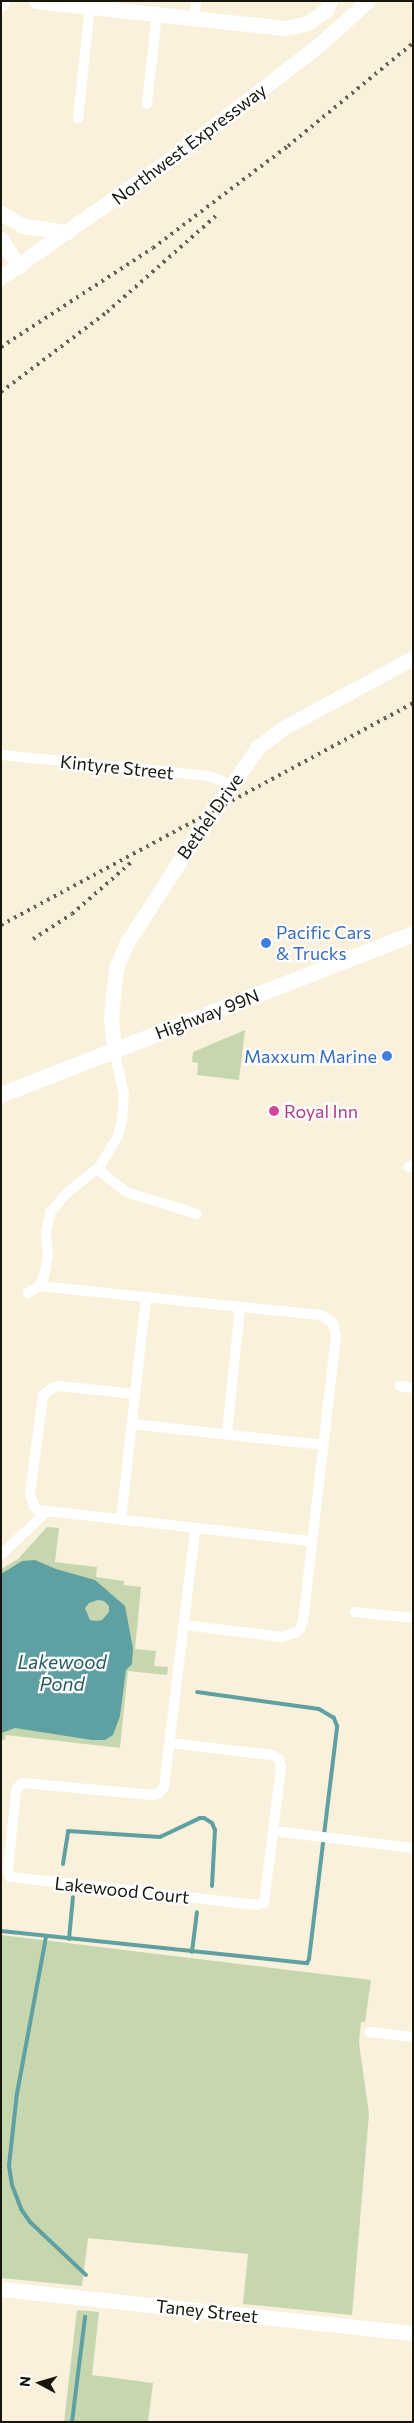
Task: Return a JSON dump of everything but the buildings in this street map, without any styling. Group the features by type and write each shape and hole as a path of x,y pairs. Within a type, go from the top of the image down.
{"main road":[{"name":"Highway 99N","path":"1,1095 413,934"}],"street":[{"path":"36,1 285,28 296,27 318,17 330,1"},
{"path":"194,18 196,1"},
{"name":"Northwest Expressway","path":"1,278 233,113 320,44 368,1"},
{"path":"78,118 90,7"},
{"path":"147,104 157,14"},
{"path":"1,213 23,226 68,232"},
{"path":"1,239 18,267"},
{"name":"Bethel Drive","path":"114,1051 111,1018 116,968 126,944 138,922 258,747 272,736 413,658"},
{"name":"Kintyre Street","path":"1,755 203,775 218,779 231,786"},
{"path":"28,1293 39,1286 47,1266 46,1232 51,1211 66,1193 97,1169 118,1136 122,1120 124,1094 114,1051"},
{"path":"97,1169 126,1192 197,1214"},
{"path":"39,1286 321,1316 333,1322 336,1336 303,1621 295,1633 282,1637 184,1626"},
{"path":"121,1520 146,1297"},
{"path":"227,1434 240,1307"},
{"path":"135,1394 60,1386 49,1390 43,1395 30,1494 34,1506 46,1512 312,1541"},
{"path":"400,1386 413,1388"},
{"path":"132,1424 323,1444"},
{"path":"1,1556 46,1512"},
{"name":"Lakewood Court","path":"170,1743 276,1757 281,1767 266,1899 261,1905 10,1877 8,1869 18,1787 29,1782 158,1794 166,1782 170,1743 195,1529"},
{"path":"355,1612 413,1618"},
{"path":"273,1831 413,1848"},
{"path":"369,2032 413,2037"},
{"name":"Taney Street","path":"1,2289 413,2333"}],"green space":[{"path":"245,1030 239,1080 197,1075 198,1063 192,1062 193,1052"},
{"name":"Lakewood Pond","path":"47,1527 59,1528 55,1562 97,1567 96,1577 124,1581 124,1585 141,1587 135,1649 156,1651 154,1666 168,1667 167,1675 128,1671 120,1748 6,1735 5,1740 1,1740 1,1569 18,1559"},
{"path":"1,1935 371,1980 365,2022 361,2022 359,2043 369,2114 352,2315 243,2304 248,2254 88,2238 82,2286 1,2278"},
{"path":"77,2310 99,2312 92,2375 153,2383 148,2422 64,2422"}],"water":[{"name":"Lakewood Pond","path":"35,1560 56,1569 95,1580 125,1606 133,1648 132,1664 126,1670 120,1716 113,1735 105,1740 92,1740 15,1728 1,1733 1,1574 22,1561","holes":["98,1600 104,1601 109,1606 109,1612 102,1620 90,1620 85,1608 89,1603"]}],"waterway":[{"path":"1,1931 307,1963 337,1726 334,1718 319,1709 197,1692"},
{"path":"63,1864 68,1831 160,1837 200,1818 204,1818 212,1823 215,1830 212,1886"},
{"path":"69,1939 73,1897"},
{"path":"192,1952 197,1912"},
{"path":"46,1937 17,2093 9,2166 12,2185 21,2209 30,2222 86,2275"},
{"path":"72,2422 85,2317"}],"railway":[{"path":"1,347 153,248 288,146 413,43"},
{"path":"1,392 107,312 216,216"},
{"path":"1,925 413,703"},
{"path":"33,939 72,914 134,860"}],"place":[{"name":"Pacific Cars & Trucks","path":"266,943"},
{"name":"Maxxum Marine","path":"387,1056"},
{"name":"Royal Inn","path":"274,1111"}]}
